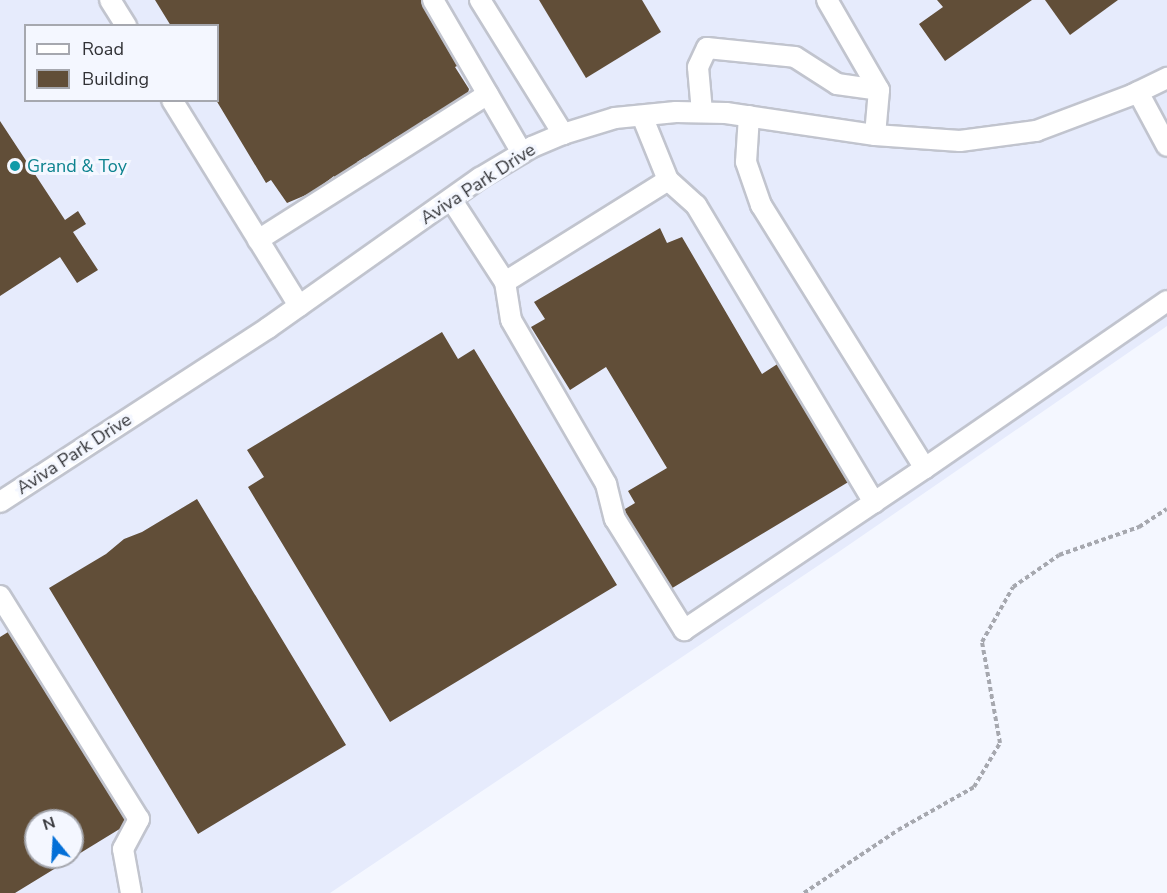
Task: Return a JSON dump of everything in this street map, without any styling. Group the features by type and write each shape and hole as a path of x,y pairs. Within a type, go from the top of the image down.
{"street":[{"path":"110,0 125,24"},
{"path":"433,0 522,153"},
{"path":"480,0 563,134"},
{"path":"827,0 879,90 875,135"},
{"path":"702,112 698,67 707,48 795,57 837,84 879,90"},
{"name":"Aviva Park Drive","path":"0,502 300,306 451,198 522,153 563,134 615,118 702,112 750,116 875,135 960,141 1036,131 1138,93 1167,78"},
{"path":"1138,93 1167,146"},
{"path":"258,240 488,94"},
{"path":"173,102 300,306"},
{"path":"642,116 668,180 696,205 874,503"},
{"path":"750,116 746,162 761,205 926,468"},
{"path":"505,282 668,180"},
{"path":"451,198 505,282 511,321 606,484 615,519 684,630 926,468 1167,301"},
{"path":"0,596 139,819 123,849 131,893"}],"path":[{"path":"804,893 898,830 974,787 1000,743 982,642 1012,588 1059,555 1139,527 1167,509"}],"shaded area":[{"path":"0,0 1167,0 1167,326 840,551 330,893 0,893"}],"building":[{"path":"155,0 422,0 461,64 455,67 469,89 468,93 453,107 423,120 426,126 403,140 401,135 392,140 394,143 357,162 360,167 337,181 334,176 313,192 287,203 271,180 266,183 217,102 219,24 170,24"},
{"path":"539,0 642,0 661,32 586,78"},
{"path":"937,0 1032,0 945,61 919,24 943,7"},
{"path":"1045,0 1118,0 1070,35"},
{"name":"Grand & Toy","path":"0,121 65,220 78,211 86,224 73,232 98,270 77,283 60,257 0,296"},
{"path":"660,228 667,243 682,237 762,374 779,363 850,481 669,590 620,512 635,503 628,491 667,468 606,367 570,390 531,327 545,319 534,302"},
{"path":"442,332 458,359 474,349 617,585 390,722 248,487 264,477 247,450"},
{"path":"197,499 346,745 198,834 49,588 106,554 124,539 142,532"},
{"path":"13,629 131,822 84,851 84,809 24,809 24,869 54,869 15,893 0,893 0,637"}],"place":[{"name":"Grand & Toy","path":"15,166"}]}
